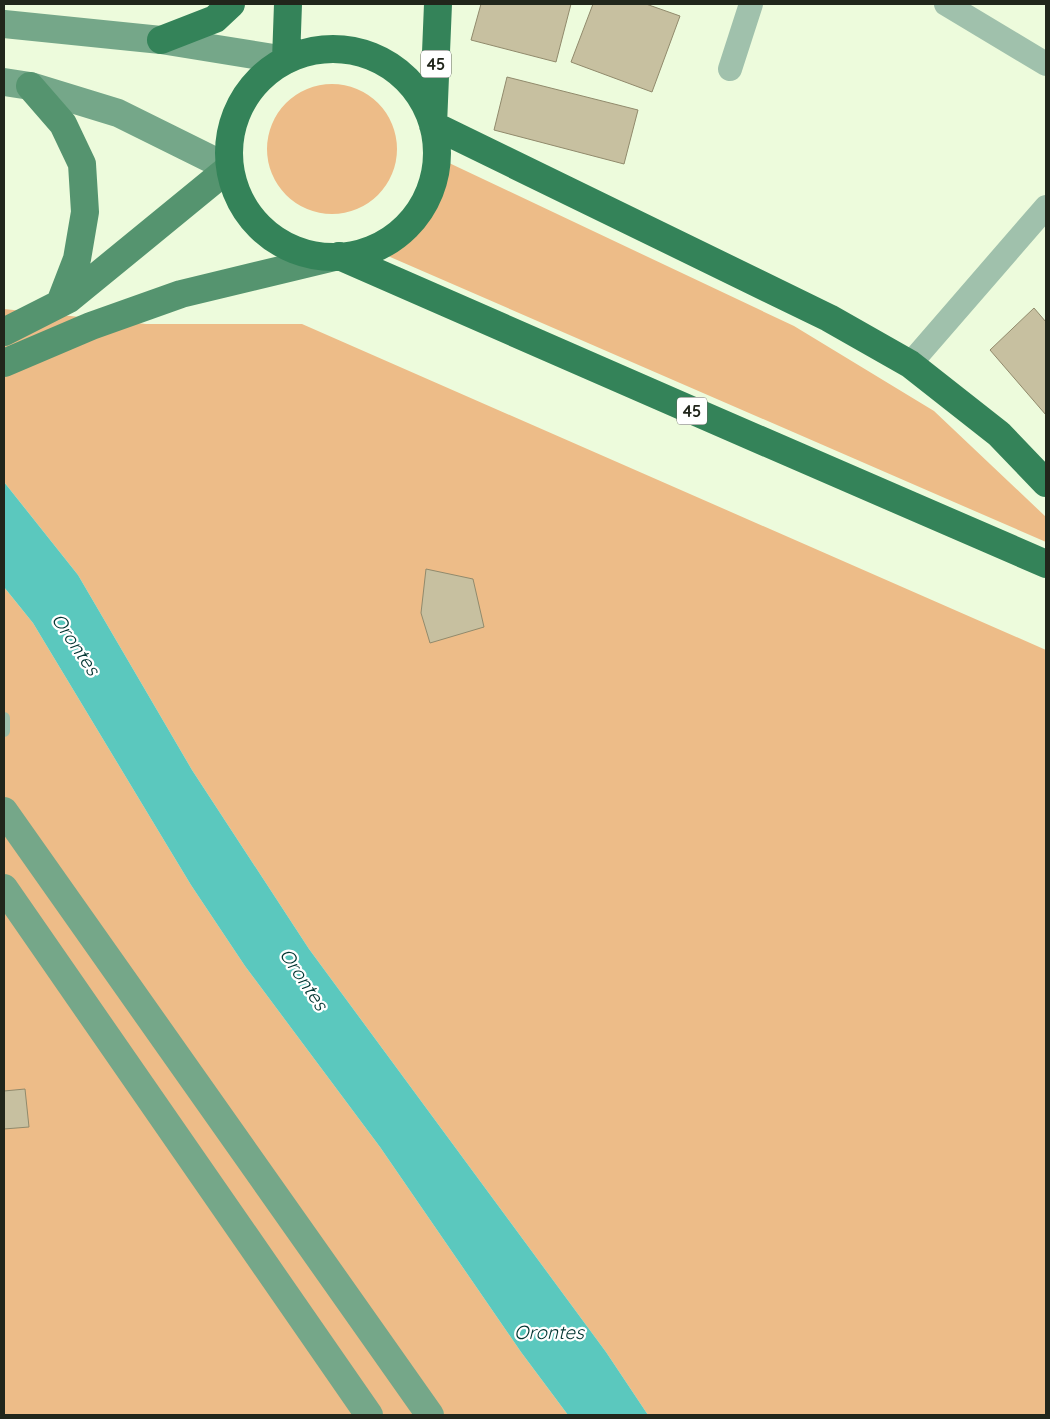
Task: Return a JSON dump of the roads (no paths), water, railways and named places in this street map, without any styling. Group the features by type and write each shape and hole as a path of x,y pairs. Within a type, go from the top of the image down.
{"highway":[{"path":"161,40 215,19 231,4"},
{"path":"286,60 288,4"},
{"name":"45","path":"433,124 438,4"},
{"path":"336,49 362,53 386,64 407,80 425,103 433,124 437,150 434,176 425,201 411,222 391,239 367,251 339,256 316,255 290,248 268,234 250,216 237,193 229,168 229,142 235,117 246,94 264,74 286,60 310,51 336,49"},
{"path":"433,124 829,318 910,364 999,434 1046,484"},
{"name":"45","path":"339,256 1046,564"}],"main road":[{"path":"4,24 161,40 286,60"},
{"path":"4,332 69,299 229,168 118,113 17,84"},
{"path":"17,84 63,124 82,164 85,212 77,259 60,303"},
{"path":"4,363 91,326 181,294 339,256"},
{"path":"4,811 430,1415"},
{"path":"4,888 369,1415"}],"street":[{"path":"730,69 751,4"},
{"path":"946,4 1046,64"},
{"path":"910,364 1046,208"}],"lane":[{"path":"4,718 4,731"}],"water":[{"name":"Orontes","path":"4,482 78,575 192,770 309,949 606,1352 648,1415 568,1415 521,1352 380,1147 245,966 191,885 33,623 4,587"}]}
